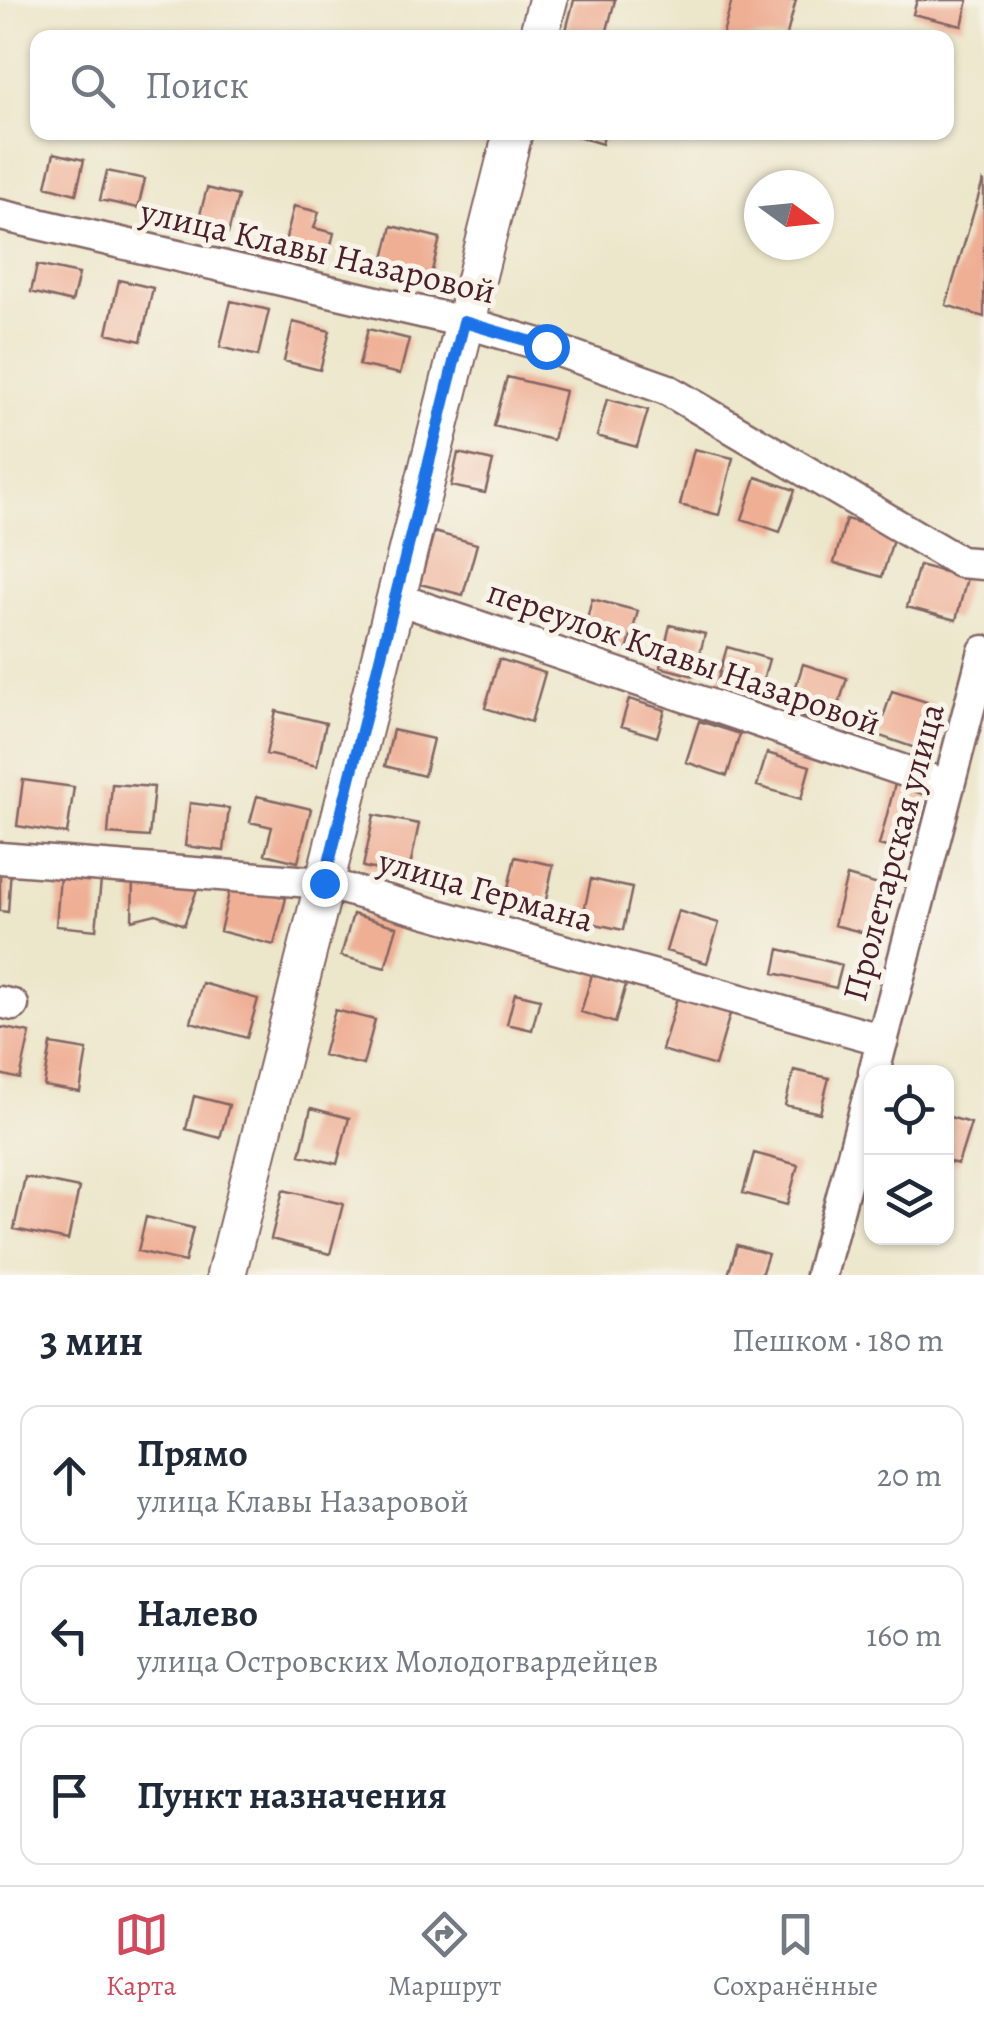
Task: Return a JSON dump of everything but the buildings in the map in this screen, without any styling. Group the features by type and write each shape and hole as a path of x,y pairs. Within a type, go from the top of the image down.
{"main road":[{"path":"540,30 548,0"},
{"path":"226,1275 511,140"}],"street":[{"name":"улица Клавы Назаровой","path":"0,215 464,322 546,346 666,389 960,562 984,564"},
{"name":"переулок Клавы Назаровой","path":"395,598 949,786"},
{"name":"Пролетарская улица","path":"876,1065 984,652"},
{"name":"улица Германа","path":"0,858 324,883 883,1040"},
{"path":"822,1275 864,1114"}],"route":[{"path":"324,883 464,322 546,346"}]}
